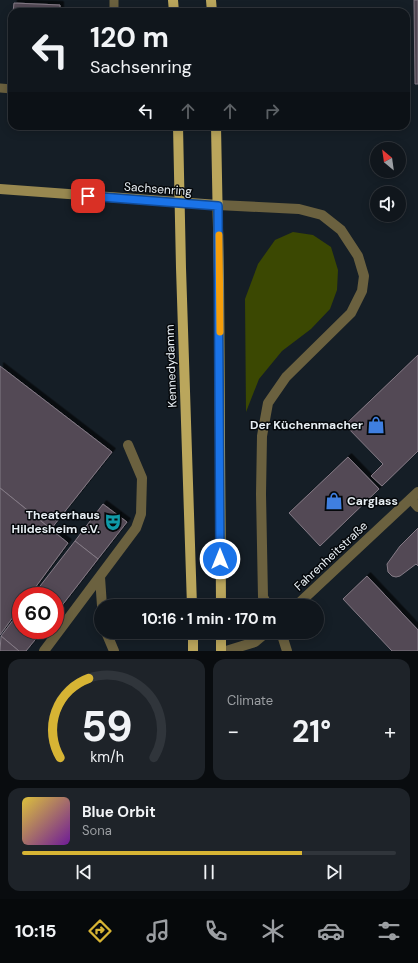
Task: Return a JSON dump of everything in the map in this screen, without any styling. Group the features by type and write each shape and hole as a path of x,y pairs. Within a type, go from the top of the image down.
{"main road":[{"name":"Kennedydamm","path":"178,130 192,599"},
{"path":"216,130 221,599"},
{"path":"221,639 221,651"}],"street":[{"name":"Sachsenring","path":"0,189 218,206"},
{"path":"218,206 299,209 322,215 341,230 358,256 364,276 362,290 351,313 286,377 268,404 262,436 261,494 264,599"},
{"path":"44,651 136,528 141,514 142,478 128,445"},
{"path":"414,496 418,507"},
{"name":"Fahrenheitstraße","path":"304,599 414,496"},
{"path":"100,577 102,599"},
{"path":"109,639 114,651"},
{"path":"226,651 255,642 259,639"},
{"path":"284,639 288,651"}],"green space":[{"path":"293,232 313,235 331,247 338,270 337,290 330,309 311,329 282,351 259,379 246,412 245,299 258,264 275,240"}],"building":[{"path":"414,0 418,0 418,84 415,84"},
{"path":"14,3 60,5 60,8 13,8"},
{"path":"418,355 418,451 382,486 371,476 383,464 345,425"},
{"path":"0,366 112,452 51,529 0,488"},
{"name":"Carglass","path":"348,457 379,489 320,546 289,513"},
{"path":"0,488 68,543 36,587 12,587 12,618 0,635"},
{"path":"103,504 127,522 98,559 75,541"},
{"path":"418,528 418,566 416,564 400,576 392,576 388,572 387,564 400,546"},
{"path":"75,541 98,559 64,603 64,587 39,587"},
{"path":"367,576 418,630 418,651 392,651 343,599"},
{"path":"12,622 12,639 36,639 26,651 19,651 1,636"},
{"path":"1,636 19,651 0,651"}],"slow traffic":[{"path":"219,235 220,332"}],"place":[{"name":"Der Küchenmacher","path":"376,425"},
{"name":"Carglass","path":"334,501"},
{"name":"Theaterhaus Hildesheim e.V.","path":"113,522"}],"route":[{"path":"88,196 218,206 220,279 220,559"}]}
